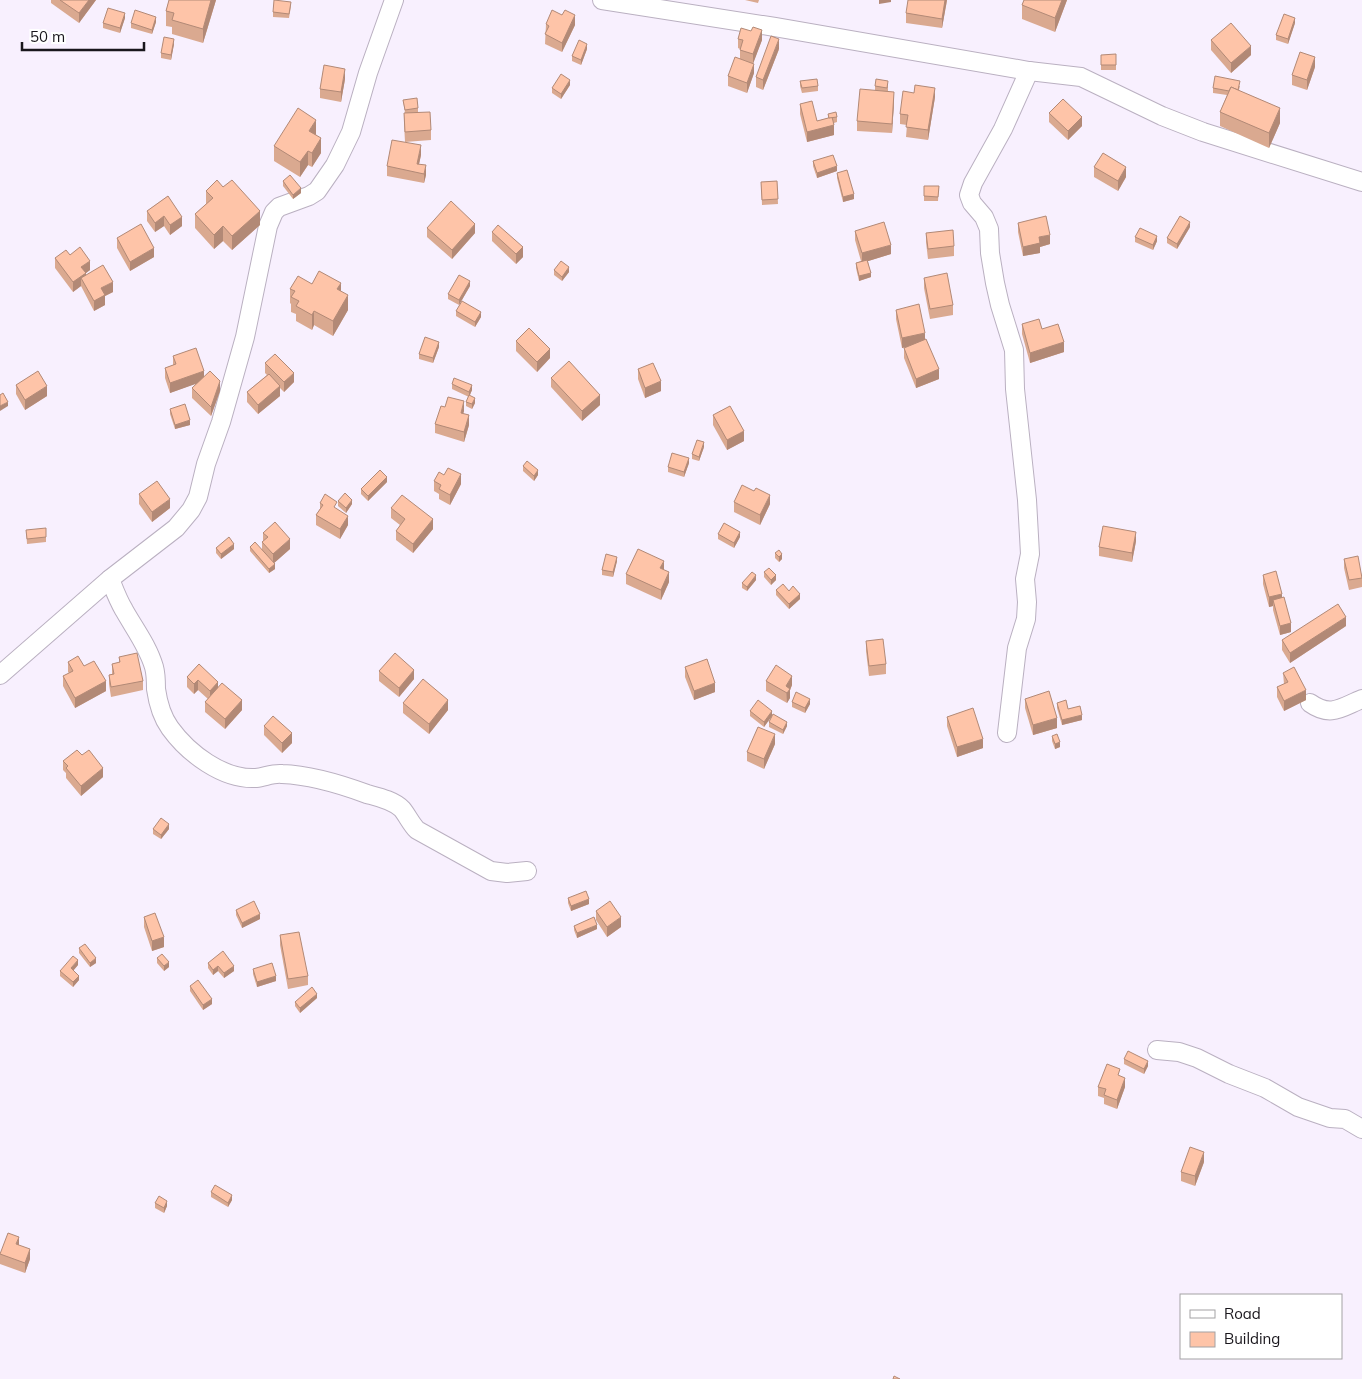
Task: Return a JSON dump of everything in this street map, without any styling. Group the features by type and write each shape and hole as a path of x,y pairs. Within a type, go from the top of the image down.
{"street":[{"path":"0,675 110,579 176,528 185,519 198,497 206,464 245,337 271,219 279,207 309,196 317,190 335,165 351,132 368,73 394,0"},
{"path":"602,0 1081,77 1162,116 1203,132 1362,182"},
{"path":"1007,733 1017,648 1026,619 1025,579 1030,554 1028,508 1015,389 1014,350 996,290 990,253 989,229 984,217 972,204 969,195 973,183 1003,129 1029,70"},
{"path":"110,579 155,668 156,692 161,714 170,728 193,753 218,768 240,777 256,778 280,773 313,778 345,786 396,805 403,810 417,830 491,871 507,873 527,871"},
{"path":"1310,703 1319,710 1330,711 1341,709 1362,699"},
{"path":"1157,1050 1179,1052 1197,1058 1229,1074 1265,1088 1298,1106 1330,1118 1345,1119 1362,1129"}],"building":[{"path":"60,0 89,0 79,13"},
{"path":"169,0 211,0 203,29 172,20 174,13 166,11"},
{"path":"274,0 291,2 289,14 273,12"},
{"path":"908,0 945,0 942,19 906,13"},
{"path":"1024,0 1062,0 1055,18 1022,5"},
{"path":"108,8 125,13 120,28 103,23"},
{"path":"135,10 156,17 152,30 131,23"},
{"path":"552,10 562,15 565,10 575,15 562,43 545,34 549,26 546,24"},
{"path":"1284,14 1295,18 1288,39 1276,35"},
{"path":"1231,23 1251,46 1231,63 1211,40"},
{"path":"753,27 762,30 753,54 740,50 743,40 738,39 741,28 751,31"},
{"path":"771,36 779,39 763,80 756,77"},
{"path":"164,37 174,39 171,55 161,53"},
{"path":"579,40 587,44 581,60 572,56"},
{"path":"1300,52 1315,57 1307,80 1292,75"},
{"path":"1116,54 1116,65 1101,65 1101,55"},
{"path":"735,57 754,64 747,83 728,76"},
{"path":"324,65 345,69 341,92 320,89"},
{"path":"561,74 570,80 561,94 552,88"},
{"path":"1215,76 1240,81 1238,90 1231,87 1229,91 1213,88"},
{"path":"817,79 818,86 802,88 800,81"},
{"path":"876,79 888,81 887,88 875,86"},
{"path":"915,85 935,88 928,130 906,127 908,115 900,114 903,91 914,93"},
{"path":"1231,87 1280,108 1269,133 1220,112"},
{"path":"860,89 894,92 892,124 857,121"},
{"path":"417,98 418,108 405,110 403,100"},
{"path":"1063,99 1082,117 1068,131 1049,113"},
{"path":"812,101 817,121 832,117 834,125 807,132 800,104"},
{"path":"298,108 316,120 309,131 321,138 312,153 308,151 300,162 274,146"},
{"path":"430,112 431,130 405,132 404,113"},
{"path":"836,112 837,117 829,118 828,114"},
{"path":"392,140 421,145 417,164 426,165 424,174 387,166"},
{"path":"1103,153 1126,167 1118,181 1094,167"},
{"path":"833,155 837,166 817,173 813,161"},
{"path":"847,170 854,194 843,197 837,173"},
{"path":"290,175 301,188 293,195 283,181"},
{"path":"217,180 223,187 232,180 260,211 232,236 223,226 214,235 195,214 213,198 206,191"},
{"path":"777,181 778,199 762,200 761,182"},
{"path":"924,186 939,186 938,197 924,196"},
{"path":"168,196 182,217 170,225 164,216 155,223 147,211"},
{"path":"451,201 475,224 452,250 427,228"},
{"path":"1046,216 1050,235 1039,237 1040,243 1023,247 1018,223"},
{"path":"1180,216 1190,222 1177,244 1167,238"},
{"path":"884,222 891,245 862,253 855,231"},
{"path":"141,224 154,248 130,262 117,238"},
{"path":"498,225 523,247 516,254 492,232"},
{"path":"1140,228 1157,236 1153,245 1135,237"},
{"path":"953,230 954,246 928,249 926,233"},
{"path":"80,247 90,261 81,267 86,273 73,282 55,258 66,250 70,255"},
{"path":"867,260 871,273 859,276 856,263"},
{"path":"561,261 569,267 562,277 554,270"},
{"path":"103,265 113,282 101,288 105,295 94,301 81,278"},
{"path":"319,271 341,283 337,289 348,295 333,321 314,311 312,315 296,306 299,301 291,297 295,291 290,289 298,276 312,284"},
{"path":"947,273 953,305 930,309 924,278"},
{"path":"459,275 470,281 459,300 448,294"},
{"path":"462,301 481,312 475,322 456,311"},
{"path":"919,304 925,333 902,338 896,310"},
{"path":"1039,319 1042,329 1058,324 1064,342 1030,353 1022,324"},
{"path":"529,328 550,349 537,362 516,341"},
{"path":"425,337 439,342 433,358 419,354"},
{"path":"926,339 939,369 916,379 904,348"},
{"path":"196,348 204,371 170,383 165,368 176,364 173,356"},
{"path":"275,354 294,373 284,382 265,363"},
{"path":"569,361 600,395 582,411 551,378"},
{"path":"653,363 661,381 645,388 638,369"},
{"path":"38,371 47,386 25,400 16,385"},
{"path":"210,371 220,381 211,407 192,388"},
{"path":"269,374 280,386 258,405 247,392"},
{"path":"454,378 472,385 469,392 452,384"},
{"path":"3,393 8,402 0,406 0,395"},
{"path":"469,395 475,398 472,404 466,402"},
{"path":"448,397 464,401 461,413 469,415 464,432 435,424 441,406 445,407"},
{"path":"185,404 190,420 175,425 170,409"},
{"path":"730,406 744,431 727,440 713,415"},
{"path":"697,440 704,442 699,457 692,454"},
{"path":"672,453 689,458 684,472 668,467"},
{"path":"527,461 538,470 534,476 523,466"},
{"path":"448,468 461,474 450,495 439,489 441,485 434,481 439,472 444,475"},
{"path":"380,470 387,477 368,496 361,489"},
{"path":"157,481 170,499 152,512 139,494"},
{"path":"742,485 754,491 756,488 770,495 760,515 734,502"},
{"path":"345,493 352,500 346,508 338,501"},
{"path":"325,494 337,502 334,507 348,516 340,529 316,515 323,505 320,503"},
{"path":"402,495 433,519 413,544 396,531 405,519 391,508"},
{"path":"275,522 290,539 273,554 262,542 268,537 263,533"},
{"path":"724,523 740,532 734,543 718,534"},
{"path":"1103,526 1136,532 1132,553 1099,547"},
{"path":"46,528 46,537 27,539 26,530"},
{"path":"229,537 234,544 221,554 216,548"},
{"path":"255,542 275,564 269,569 250,547"},
{"path":"638,549 664,561 660,568 669,572 661,590 626,574"},
{"path":"779,550 782,554 779,557 775,553"},
{"path":"606,554 617,557 613,572 602,570"},
{"path":"1358,556 1362,578 1349,580 1344,559"},
{"path":"769,568 776,575 771,580 764,572"},
{"path":"1276,571 1282,594 1269,597 1263,575"},
{"path":"752,572 756,575 747,587 742,583"},
{"path":"783,584 789,591 793,586 800,594 789,604 776,590"},
{"path":"1284,597 1291,623 1280,626 1273,600"},
{"path":"1338,604 1346,617 1290,653 1282,640"},
{"path":"883,639 886,664 869,666 866,641"},
{"path":"137,653 143,681 111,687 109,675 114,674 112,664 120,662 119,657"},
{"path":"395,653 414,670 399,688 379,671"},
{"path":"78,656 84,666 94,661 106,681 75,698 63,676 73,671 68,662"},
{"path":"707,659 715,683 694,691 685,667"},
{"path":"199,664 218,682 210,691 198,680 194,684 187,677"},
{"path":"776,665 792,676 786,686 790,689 787,693 766,681"},
{"path":"1294,667 1306,690 1284,701 1277,687 1288,682 1283,673"},
{"path":"423,679 448,700 429,724 403,703"},
{"path":"222,683 242,700 225,719 205,702"},
{"path":"1049,691 1057,718 1033,725 1025,699"},
{"path":"796,692 810,699 805,708 792,702"},
{"path":"758,700 772,711 764,722 750,711"},
{"path":"1066,700 1068,709 1080,706 1082,715 1062,720 1057,703"},
{"path":"973,708 983,739 957,747 947,717"},
{"path":"773,714 787,722 783,730 769,722"},
{"path":"273,716 292,733 282,743 264,726"},
{"path":"758,727 775,734 764,759 747,752"},
{"path":"1057,734 1060,742 1055,744 1052,736"},
{"path":"77,750 82,755 89,750 103,768 81,786 66,768 68,766 63,761"},
{"path":"161,818 169,824 161,835 153,829"},
{"path":"586,891 589,899 571,906 568,898"},
{"path":"254,901 260,914 242,923 236,910"},
{"path":"610,901 621,917 607,927 596,911"},
{"path":"155,913 164,937 152,941 144,917"},
{"path":"594,917 597,925 577,933 574,926"},
{"path":"299,932 308,976 288,979 280,935"},
{"path":"85,944 96,958 90,963 79,948"},
{"path":"223,951 234,966 224,973 218,966 213,970 208,963"},
{"path":"162,954 169,962 164,966 157,958"},
{"path":"73,956 78,960 71,968 79,976 73,982 60,971"},
{"path":"272,963 276,976 257,982 253,969"},
{"path":"198,980 212,999 203,1005 190,986"},
{"path":"312,987 317,994 300,1008 295,1002"},
{"path":"1128,1051 1148,1061 1144,1069 1124,1059"},
{"path":"1107,1064 1120,1069 1118,1075 1125,1078 1117,1100 1104,1095 1106,1089 1098,1087"},
{"path":"1190,1147 1204,1152 1195,1176 1181,1172"},
{"path":"215,1185 232,1195 228,1203 211,1192"},
{"path":"159,1196 167,1201 164,1208 155,1203"},
{"path":"8,1233 19,1237 16,1244 30,1249 25,1263 0,1254"}]}
